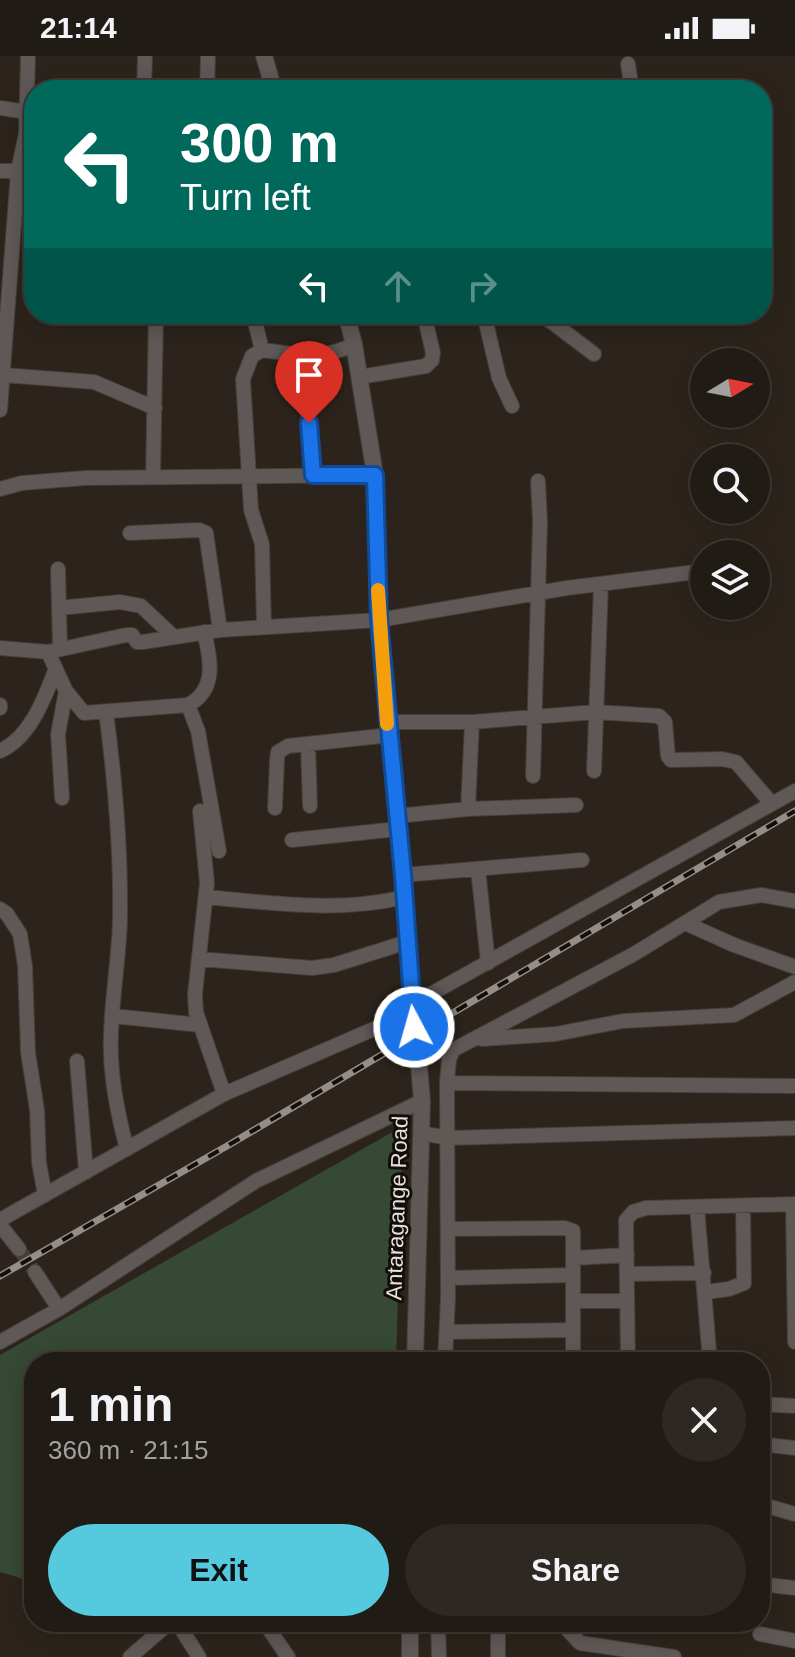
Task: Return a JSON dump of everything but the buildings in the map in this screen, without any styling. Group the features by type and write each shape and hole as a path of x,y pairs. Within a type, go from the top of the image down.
{"street":[{"path":"28,56 28,80"},
{"path":"144,80 145,56"},
{"path":"207,80 208,56"},
{"path":"264,56 271,80"},
{"path":"628,64 630,80"},
{"path":"0,108 24,112"},
{"path":"0,410 6,247 24,143"},
{"path":"0,171 24,171"},
{"path":"153,477 156,324"},
{"path":"256,324 262,350"},
{"path":"349,324 375,475 379,620 414,1027"},
{"path":"359,377 426,366 432,360 433,353 426,324"},
{"path":"487,324 499,378 512,406"},
{"path":"554,324 594,354"},
{"path":"264,627 262,544 251,510 243,379 252,356 262,350 303,356 344,349 354,344"},
{"path":"303,356 313,475"},
{"path":"3,367 94,382 155,408"},
{"path":"0,489 38,481 375,475"},
{"path":"533,776 540,522 538,481"},
{"path":"130,533 199,530 206,533 220,630"},
{"path":"0,751 9,747 36,715 55,671 58,569"},
{"path":"0,648 54,650 126,635 132,635 137,642 220,630 379,620 537,593 690,573"},
{"path":"594,771 601,584"},
{"path":"59,608 120,602 141,606 173,636"},
{"path":"55,671 84,713 188,705 206,690 209,679 210,658 204,632"},
{"path":"62,798 58,734 66,691"},
{"path":"188,705 198,731 219,851"},
{"path":"106,712 120,874 111,1046 114,1095 127,1149"},
{"path":"275,808 278,752 288,746 388,728 596,712 659,716 665,722 671,760 722,759 736,762 772,804"},
{"path":"468,809 472,722"},
{"path":"308,744 310,806"},
{"path":"19,1249 0,1222 45,1195 224,1094 376,1028 411,1005 795,791"},
{"path":"292,840 468,809 576,805"},
{"path":"200,811 206,862 206,897 195,994 200,1025 224,1094"},
{"path":"403,875 582,860"},
{"path":"478,869 488,963"},
{"path":"446,1352 447,1083 453,1050 634,954 719,902 761,895 795,901"},
{"path":"206,897 294,904 370,905 404,897"},
{"path":"0,909 20,934 28,1052 45,1195"},
{"path":"469,1041 498,1036 556,1034 623,1021 734,1015 794,974 685,923"},
{"path":"199,959 312,968 334,965 407,942"},
{"path":"113,1016 200,1025"},
{"name":"Antaragange Road","path":"415,1352 422,1101 418,1054"},
{"path":"77,1061 86,1172"},
{"path":"447,1083 795,1086"},
{"path":"0,1342 59,1309 256,1181 422,1101"},
{"path":"421,1133 448,1138 795,1128"},
{"path":"628,1352 626,1220 633,1212 646,1208 794,1204 795,1342"},
{"path":"706,1292 744,1283 743,1206"},
{"path":"697,1207 709,1352"},
{"path":"448,1229 565,1228 573,1231 573,1352"},
{"path":"574,1258 627,1255"},
{"path":"35,1272 59,1309"},
{"path":"627,1274 704,1273"},
{"path":"448,1278 573,1275"},
{"path":"573,1301 627,1301"},
{"path":"447,1332 573,1330"},
{"path":"770,1405 795,1406"},
{"path":"770,1445 795,1448"},
{"path":"770,1507 795,1514"},
{"path":"770,1585 795,1588"},
{"path":"130,1657 159,1632"},
{"path":"183,1632 199,1657"},
{"path":"271,1632 288,1657"},
{"path":"400,1632 400,1657"},
{"path":"410,1632 410,1657"},
{"path":"438,1632 439,1657"},
{"path":"498,1657 499,1632"},
{"path":"570,1632 580,1643 674,1657"},
{"path":"760,1634 795,1641"}],"green space":[{"path":"403,1126 396,1352 24,1352 24,1579 0,1572 0,1355"}],"tunnel":[{"path":"19,1249 35,1272"}],"railway":[{"path":"0,1276 795,811"}],"slow traffic":[{"path":"378,590 387,724"}],"route":[{"path":"309,423 313,475 375,475 379,620 414,1027"}]}
